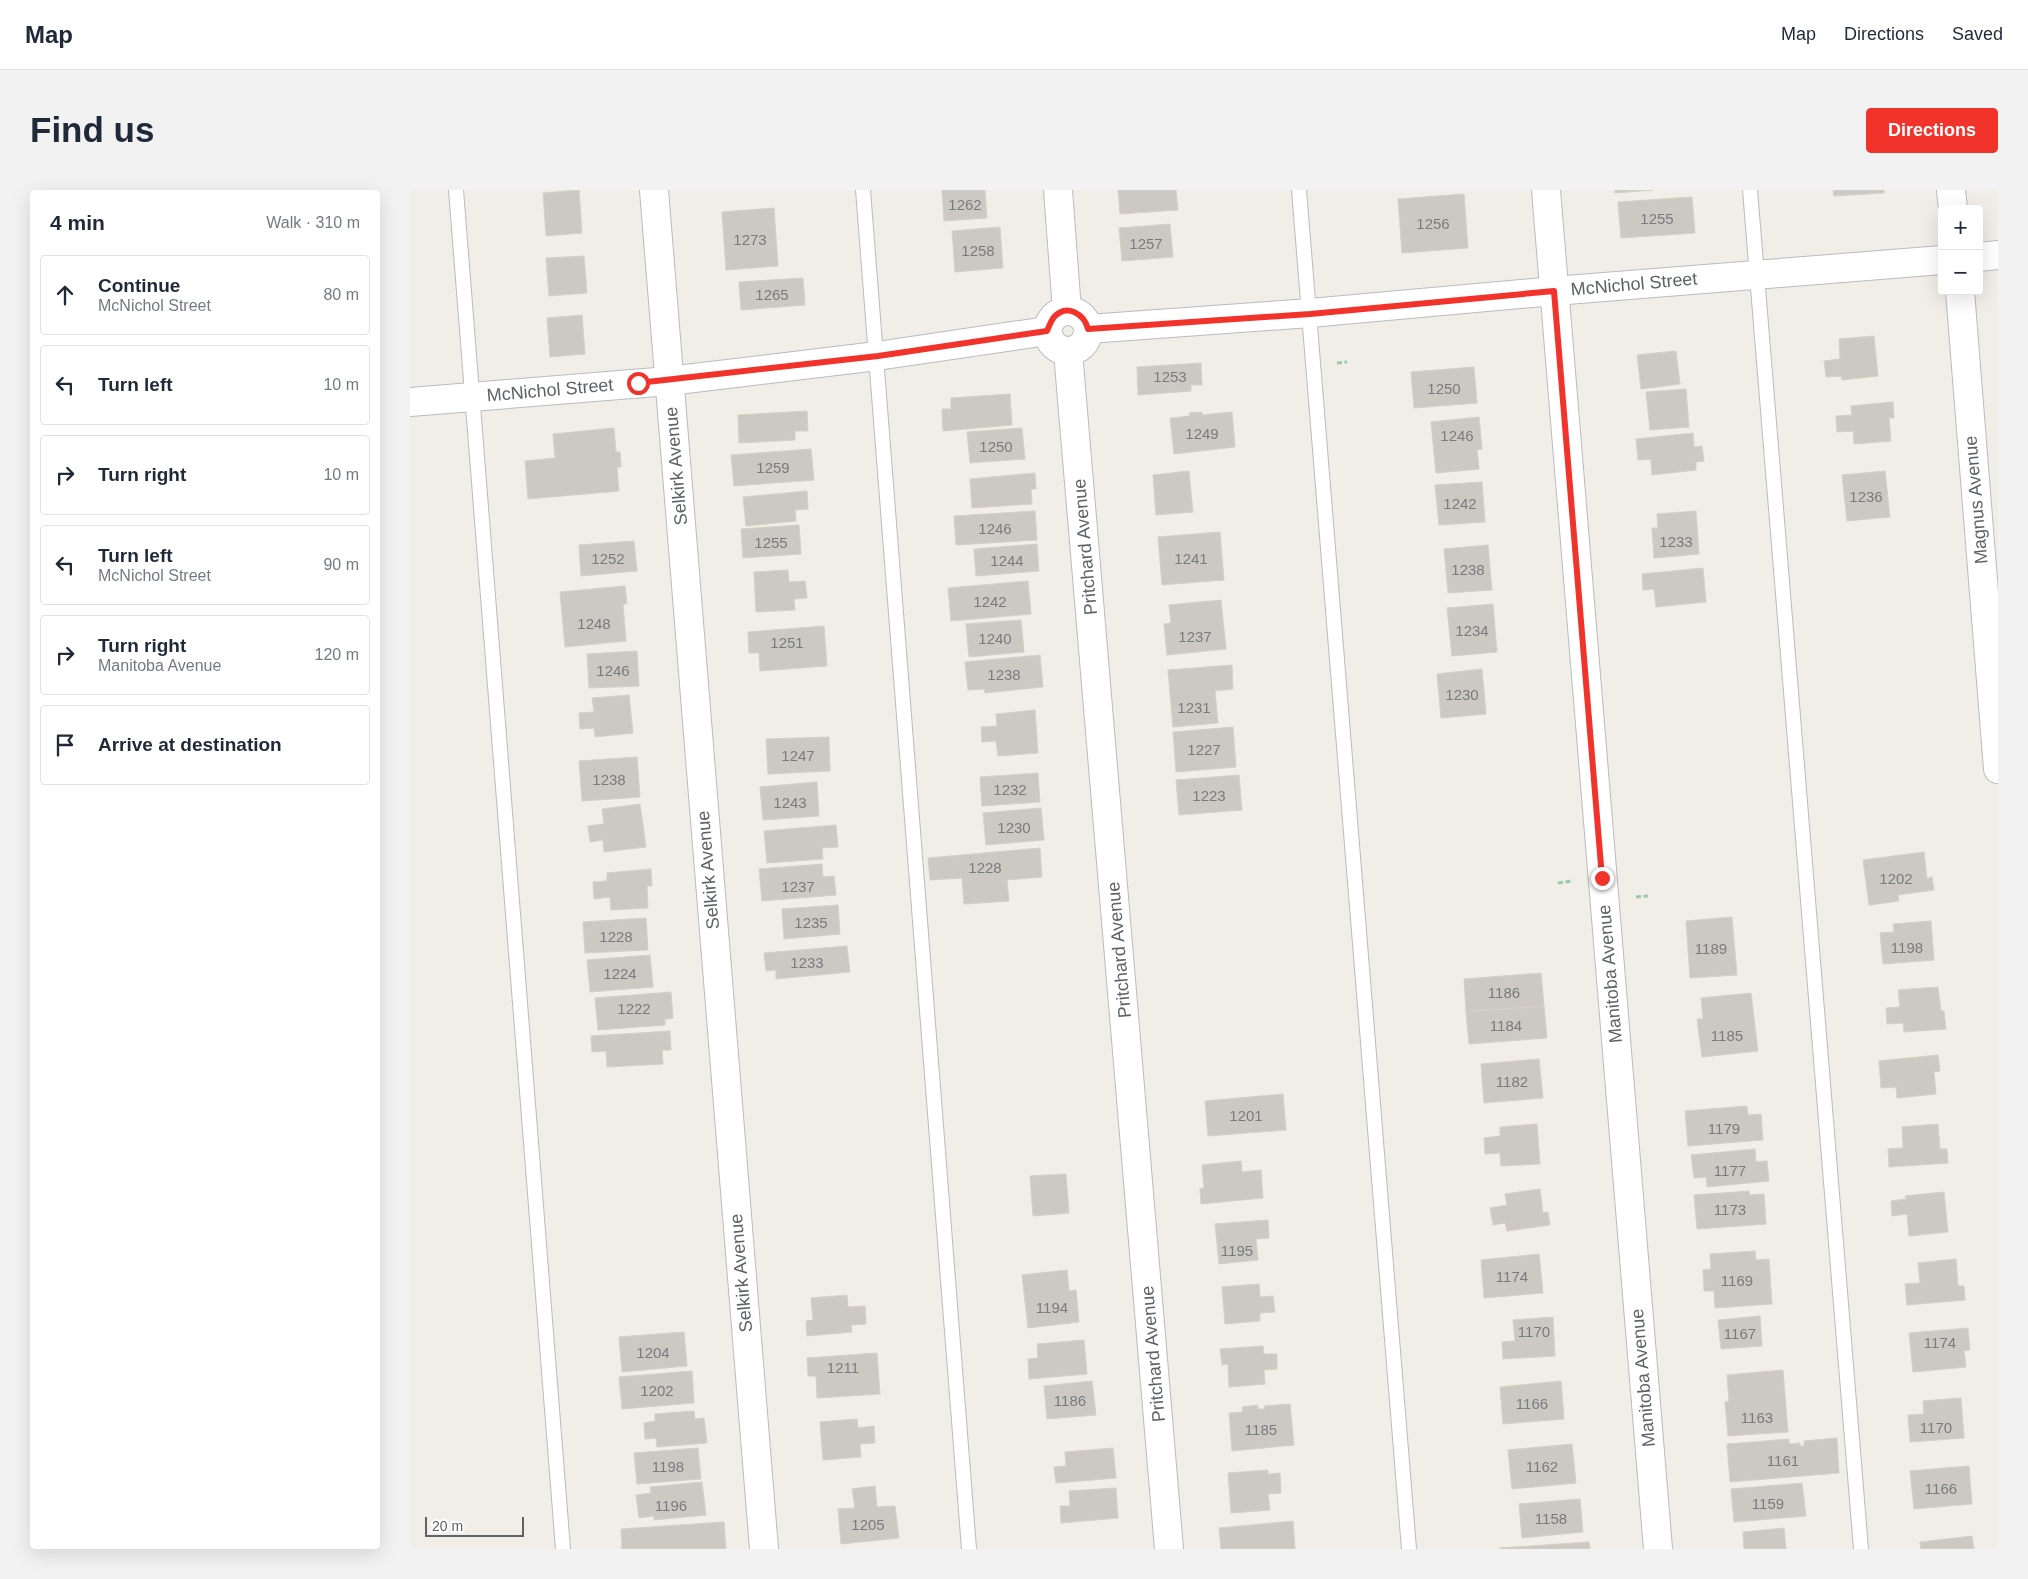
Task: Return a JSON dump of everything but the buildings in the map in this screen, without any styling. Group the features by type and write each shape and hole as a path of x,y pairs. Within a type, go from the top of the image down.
{"street":[{"name":"Selkirk Avenue","path":"654,190 764,1549"},
{"path":"1058,190 1067,311"},
{"name":"Manitoba Avenue","path":"1546,190 1658,1549"},
{"path":"1951,190 1953,205"},
{"path":"1983,256 1998,255"},
{"name":"McNichol Street","path":"1088,329 1310,314 1554,291 1938,260"},
{"name":"Magnus Avenue","path":"1960,295 1998,769"},
{"path":"1067,311 1082,315 1088,329 1083,344 1068,352 1056,345 1047,331 1054,317 1067,311"},
{"name":"McNichol Street","path":"410,402 669,381 878,356 1047,331"},
{"name":"Pritchard Avenue","path":"1068,352 1169,1549"}],"lane":[{"path":"456,190 563,1549"},
{"path":"863,190 878,356 969,1549"},
{"path":"1299,190 1408,1549"},
{"path":"1750,190 1861,1549"}],"route":[{"path":"638,383 878,356 1047,331 1054,317 1067,311 1082,315 1088,329 1310,314 1554,291 1602,878"}]}
